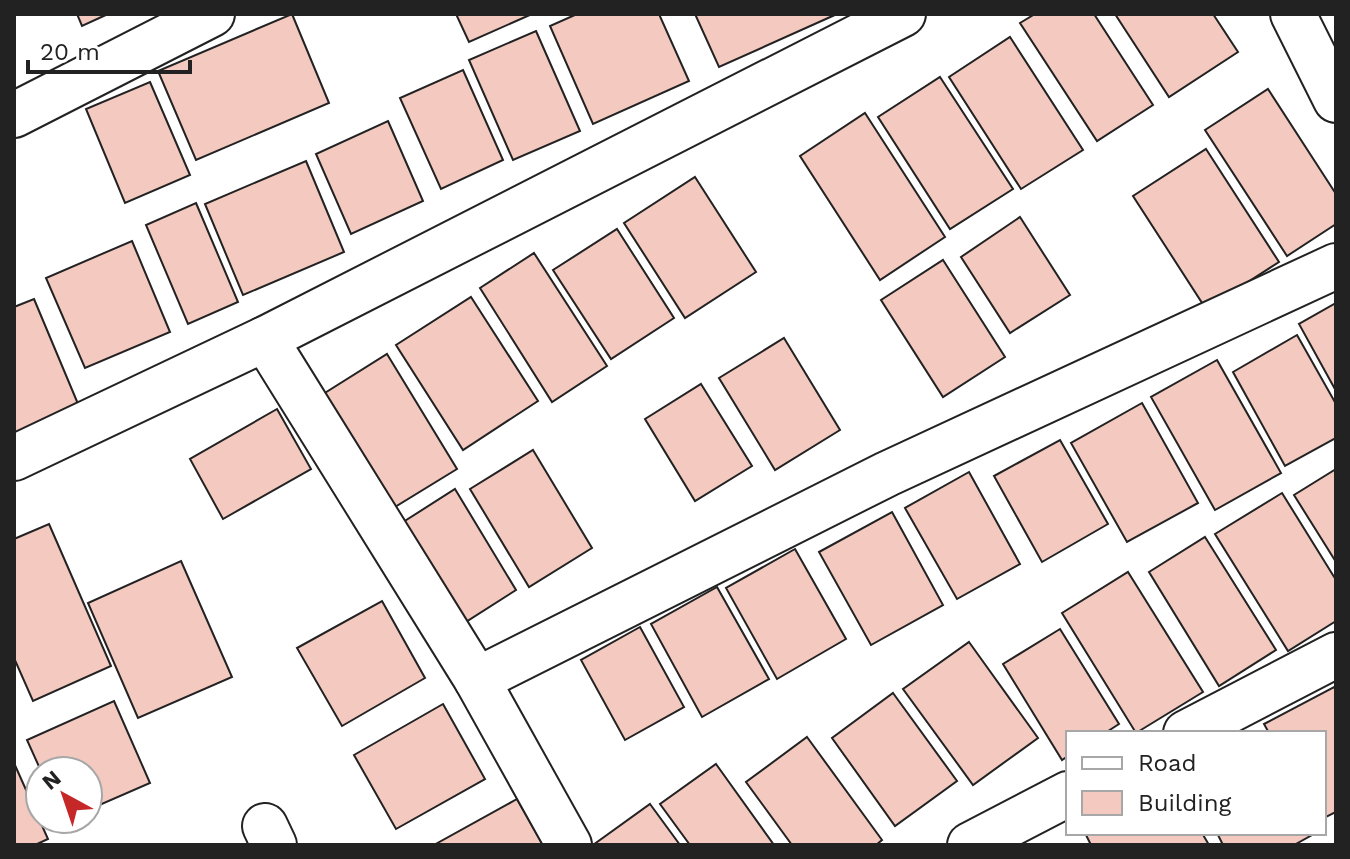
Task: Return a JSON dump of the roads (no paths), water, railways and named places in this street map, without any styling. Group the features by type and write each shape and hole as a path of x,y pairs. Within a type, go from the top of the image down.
{"street":[{"path":"14,115 212,14"},
{"path":"14,458 265,339 903,14"},
{"path":"1293,14 1336,100"},
{"path":"477,680 887,474 1336,266"},
{"path":"265,339 477,680 569,845"},
{"path":"1190,731 1336,655"},
{"path":"970,845 1066,795"}]}
